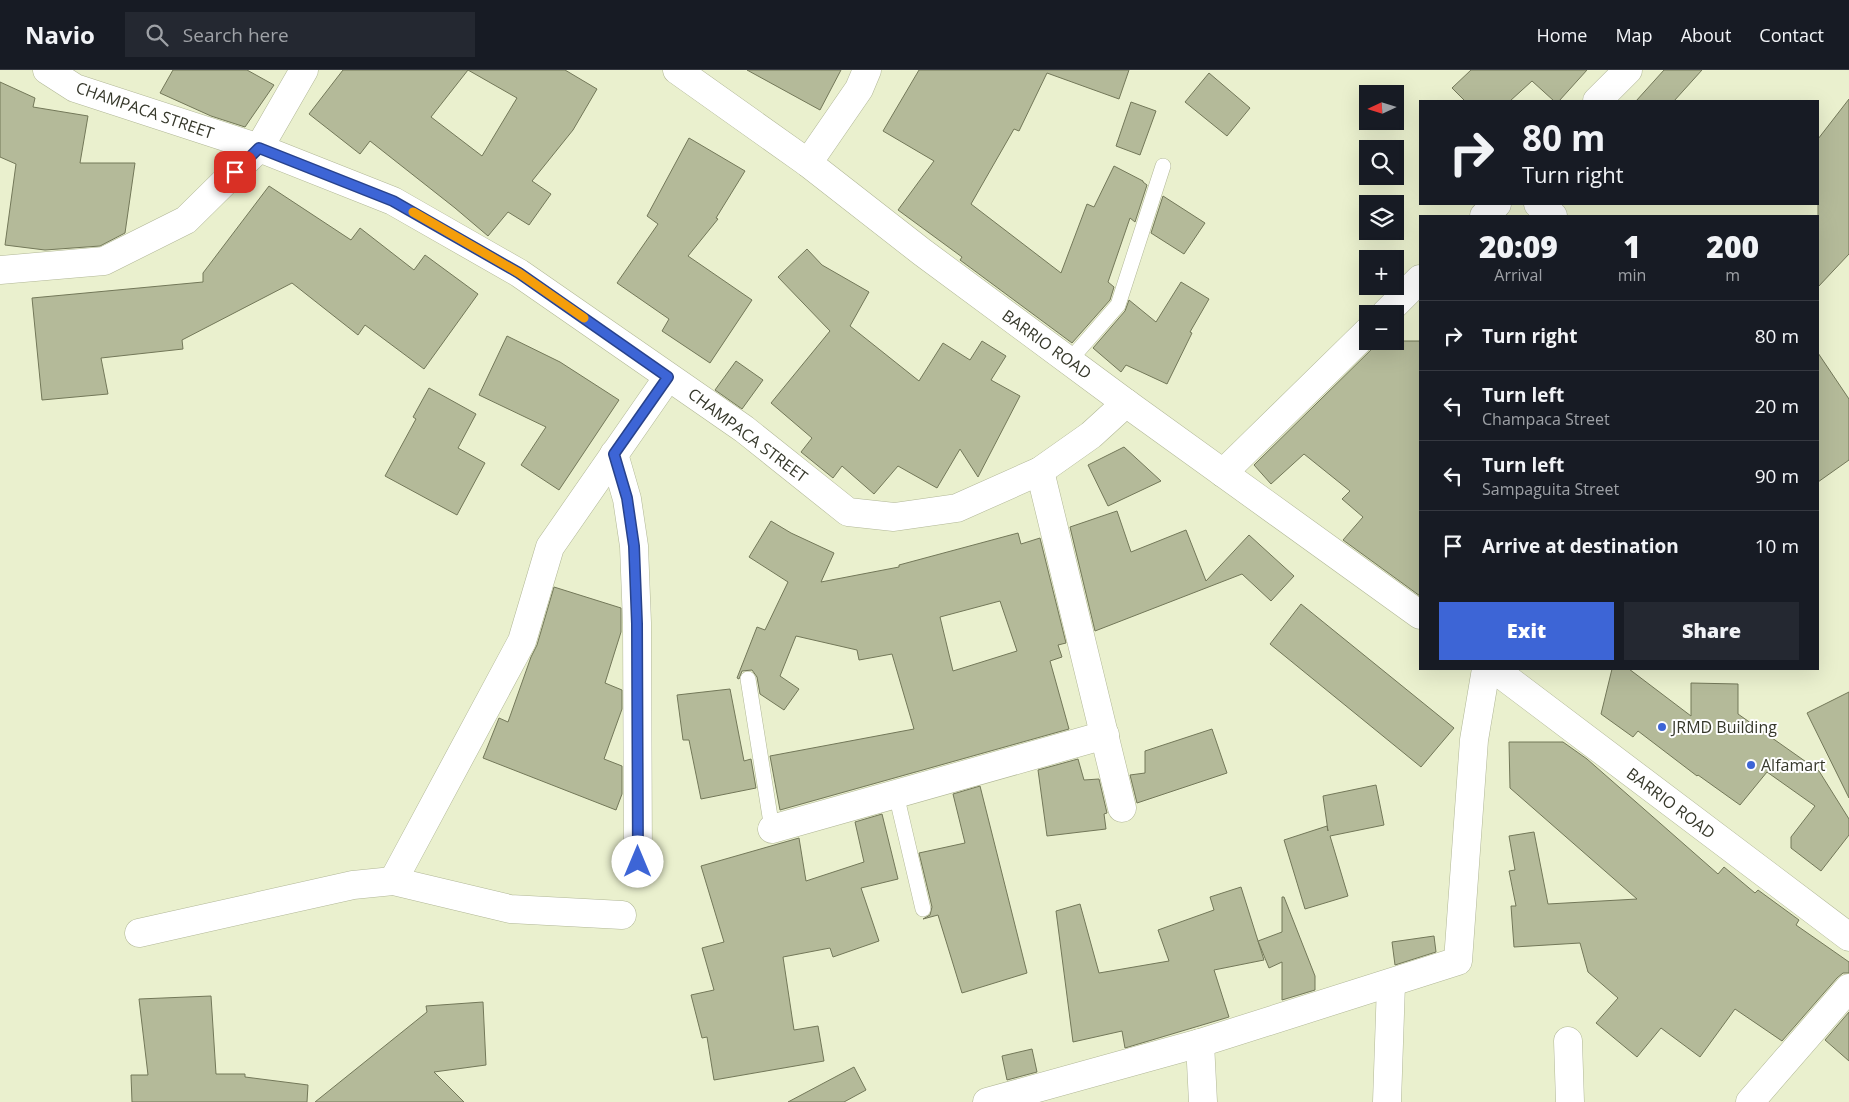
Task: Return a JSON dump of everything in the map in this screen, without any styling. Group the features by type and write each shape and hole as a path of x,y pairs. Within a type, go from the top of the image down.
{"street":[{"name":"CHAMPACA STREET","path":"47,70 75,88 259,148 393,201 519,273 744,429 848,512 894,517 957,508 1040,471 1091,435 1126,403"},
{"path":"0,270 104,261 186,220 259,148 304,70"},
{"name":"BARRIO ROAD","path":"677,70 808,163 922,252 1126,403 1419,614"},
{"path":"808,163 859,89 868,70"},
{"path":"1598,100 1628,70"},
{"path":"1485,215 1496,205"},
{"path":"1539,205 1552,215"},
{"path":"1394,305 1419,280"},
{"path":"1223,473 1359,340"},
{"path":"393,881 522,641 550,546 668,377"},
{"path":"614,454 627,498 634,546 637,624 638,862"},
{"path":"1040,471 1122,808"},
{"path":"987,1102 1200,1043 1458,962 1474,740 1486,670"},
{"name":"BARRIO ROAD","path":"1495,670 1849,937"},
{"path":"772,829 1105,736"},
{"path":"139,933 353,885 393,881 510,909 622,914"},
{"path":"1388,1102 1391,984"},
{"path":"1750,1102 1849,988"},
{"path":"1568,1041 1570,1102"},
{"path":"1200,1043 1203,1102"}],"lane":[{"path":"1069,361 1118,305 1163,166"},
{"path":"748,678 772,829"},
{"path":"896,794 923,909"}],"building":[{"path":"173,70 247,70 274,85 245,127 211,116 160,93"},
{"path":"343,70 468,70 565,70 597,89 573,130 532,181 551,194 529,225 508,212 488,236 370,141 360,154 309,114","holes":["468,70 517,98 482,156 431,117"]},
{"path":"747,70 841,70 820,110"},
{"path":"919,70 1129,70 1119,99 1047,73 1019,131 1014,129 971,204 1061,273 1087,204 1094,207 1114,166 1147,185 1135,222 1130,218 1108,282 1114,287 1110,300 1072,343 960,260 962,257 898,210 934,161 883,131"},
{"path":"1471,70 1587,70 1560,100 1553,100 1532,81 1511,100 1464,100 1452,88"},
{"path":"1664,70 1702,70 1675,100 1637,100"},
{"path":"1209,73 1250,108 1227,136 1185,102"},
{"path":"0,82 35,98 33,107 88,116 80,163 135,163 125,233 100,246 45,250 5,245 16,164 0,157"},
{"path":"1849,99 1849,254 1819,286 1818,205 1819,138"},
{"path":"1131,102 1156,111 1140,155 1116,146"},
{"path":"689,138 745,171 716,218 718,219 688,256 752,300 710,363 662,331 669,319 617,283 658,224 647,216"},
{"path":"269,186 351,240 360,228 414,270 425,255 478,294 424,369 365,325 358,335 292,283 182,340 183,349 101,358 108,394 42,400 32,298 203,282 203,273"},
{"path":"1163,196 1205,223 1184,254 1151,233"},
{"path":"807,249 822,265 869,292 850,326 919,381 943,343 970,360 982,341 1006,356 991,380 1020,396 978,477 960,449 937,488 898,466 874,494 842,466 833,478 801,452 812,438 771,403 830,331 778,277"},
{"path":"1181,282 1209,299 1190,332 1192,333 1167,384 1126,365 1121,372 1093,348 1125,311 1129,300 1156,322"},
{"path":"507,336 560,362 619,400 559,490 521,465 546,427 479,395"},
{"path":"1404,341 1419,341 1419,595 1343,540 1363,517 1342,499 1350,491 1304,454 1271,484 1254,465 1371,350 1404,350"},
{"path":"1819,354 1849,399 1849,460 1819,481"},
{"path":"736,361 763,380 742,409 715,390"},
{"path":"429,388 476,414 458,448 485,463 457,515 385,476 416,419 413,417"},
{"path":"1124,447 1161,481 1108,506 1088,465"},
{"path":"1117,511 1131,552 1186,530 1206,581 1249,535 1294,576 1271,601 1242,574 1095,631 1070,527"},
{"path":"771,521 791,533 834,553 821,582 899,567 899,565 1018,533 1021,544 1040,538 1066,643 1058,645 1062,657 1050,661 1069,729 780,810 770,756 914,729 892,654 859,660 857,650 796,636 780,676 799,689 784,710 760,694 757,677 752,670 742,671 739,679 737,678 757,627 765,630 788,582 749,557","holes":["1000,601 1017,651 953,671 940,617"]},
{"path":"554,587 621,608 621,632 605,683 622,690 622,709 604,759 622,766 622,794 616,810 483,758 499,718 508,722 537,645"},
{"path":"1301,604 1454,728 1421,767 1270,644"},
{"path":"1612,670 1630,670 1691,716 1691,683 1738,684 1738,714 1819,771 1849,819 1849,835 1821,871 1791,848 1791,837 1815,806 1767,772 1740,805 1697,776 1638,731 1633,737 1601,714"},
{"path":"730,689 744,761 751,759 756,788 701,799 689,740 683,740 677,695"},
{"path":"1849,692 1849,798 1807,713"},
{"path":"1212,729 1227,773 1137,803 1130,775 1145,773 1145,751"},
{"path":"1509,742 1563,742 1587,759 1718,874 1724,867 1755,893 1758,890 1799,920 1796,925 1849,962 1849,973 1843,973 1837,978 1782,1041 1735,1009 1700,1057 1661,1028 1637,1057 1596,1023 1618,998 1588,972 1580,943 1514,947 1511,906 1516,906 1509,871 1515,870 1509,836 1534,832 1548,904 1637,899 1510,788"},
{"path":"1078,759 1084,780 1099,779 1107,813 1104,814 1106,829 1047,836 1038,770"},
{"path":"1376,785 1384,825 1330,836 1348,896 1305,909 1284,840 1327,826 1328,831 1323,796"},
{"path":"980,786 1027,973 962,993 938,915 923,919 930,915 932,907 919,853 965,843 953,794"},
{"path":"882,814 898,879 861,888 879,941 833,957 830,948 783,957 794,1030 818,1026 824,1061 714,1080 707,1037 702,1038 691,995 714,990 702,948 724,942 701,866 799,838 806,881 864,862 855,822"},
{"path":"1241,887 1264,960 1214,970 1229,1017 1125,1048 1122,1031 1073,1042 1056,911 1080,904 1099,973 1169,961 1158,930 1214,910 1210,897"},
{"path":"1282,897 1284,897 1315,976 1315,990 1282,1000 1282,962 1269,968 1258,941 1282,932"},
{"path":"1434,936 1436,952 1395,965 1392,942"},
{"path":"211,996 216,1074 245,1074 245,1077 308,1085 307,1102 132,1102 131,1075 148,1075 139,999"},
{"path":"483,1002 486,1065 434,1072 464,1102 315,1102 427,1012 426,1006"},
{"path":"1849,1012 1849,1061 1825,1040"},
{"path":"1032,1049 1037,1072 1007,1080 1002,1056"},
{"path":"854,1067 866,1090 844,1102 788,1102"}],"slow traffic":[{"path":"413,212 519,273 584,318"}],"place":[{"name":"JRMD Building","path":"1662,727"},
{"name":"Alfamart","path":"1751,765"}],"route":[{"path":"235,172 259,148 393,201 519,273 668,377 614,454 627,498 634,546 637,624 638,862"}]}
